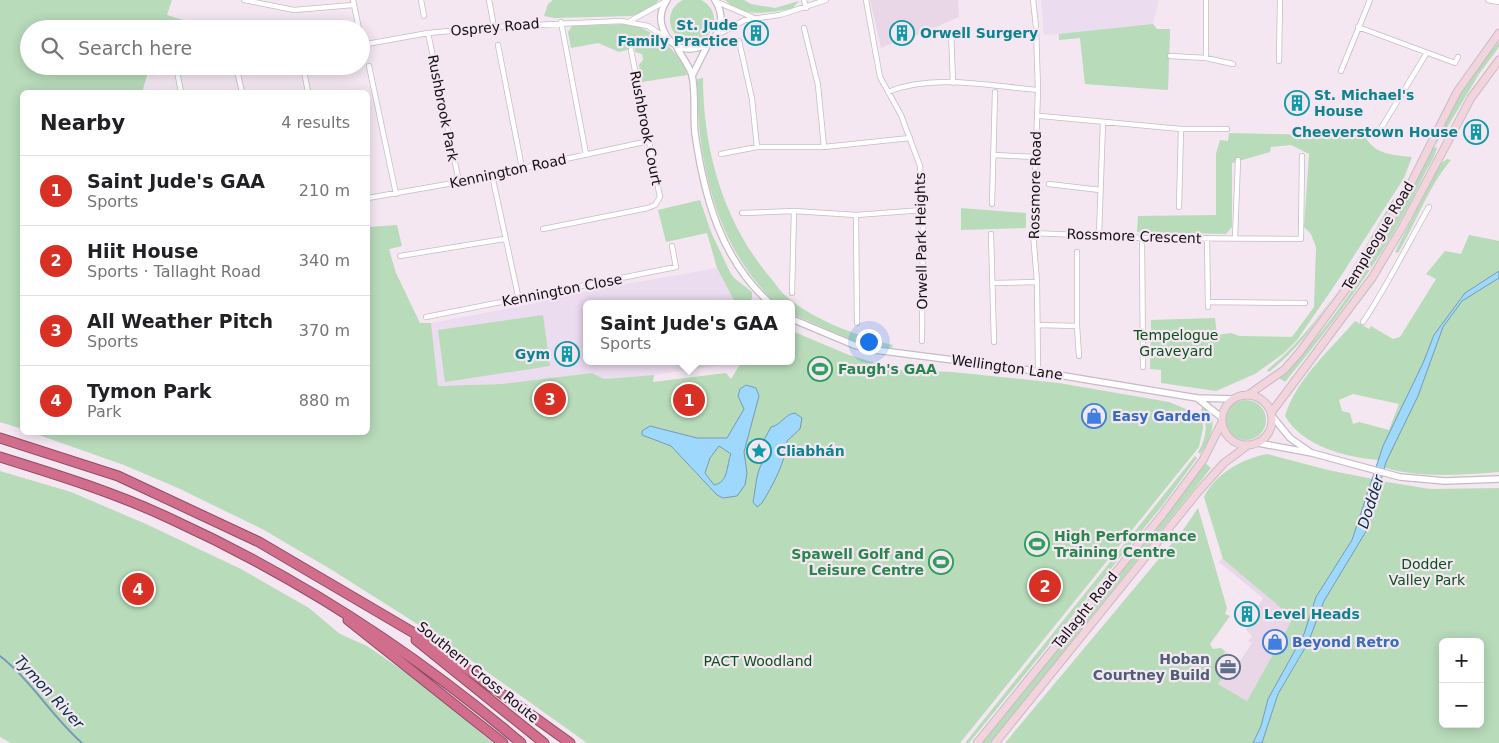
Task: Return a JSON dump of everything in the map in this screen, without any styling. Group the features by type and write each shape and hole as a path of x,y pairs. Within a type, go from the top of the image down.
{"highway":[{"path":"0,438 118,476 191,508 259,542 431,643 570,743"},
{"path":"0,457 89,485 170,518 264,564 388,640 459,693 521,743"},
{"path":"317,595 503,743"},
{"name":"Southern Cross Route","path":"394,623 544,743"},
{"path":"459,693 511,743"}],"main road":[{"name":"Templeogue Road","path":"1248,395 1284,370 1300,353 1360,270 1403,199 1458,92 1499,32"},
{"name":"Templeogue Road","path":"1271,414 1352,306 1388,252 1450,134 1471,98 1499,60"},
{"path":"1248,395 1262,400 1271,414 1270,429 1258,443 1247,446 1232,442 1227,437 1221,420 1223,410 1232,399 1248,395"},
{"name":"Tallaght Road","path":"977,743 1163,514 1202,460 1221,420"},
{"name":"Tallaght Road","path":"995,743 1198,492 1224,464 1247,446"}],"street":[{"path":"244,0 294,10 353,2 356,20"},
{"path":"422,0 424,16"},
{"path":"489,0 494,27"},
{"path":"667,0 662,10 661,20 663,31 669,40 676,45 692,49 708,44"},
{"name":"Osprey Road","path":"630,21 667,0"},
{"path":"804,0 806,8"},
{"path":"692,76 708,44 717,35 745,20 780,15 826,0"},
{"name":"Orwell Park Heights","path":"866,0 880,77 901,115 920,166 923,210 922,341"},
{"name":"Rossmore Road","path":"1033,0 1038,90 1034,157 1033,233 1037,282 1038,371"},
{"path":"1206,0 1206,58"},
{"path":"1279,61 1280,0"},
{"path":"1341,71 1370,0"},
{"path":"1488,0 1498,2"},
{"path":"716,1 737,12 756,18"},
{"path":"716,1 722,20 717,35"},
{"name":"Osprey Road","path":"370,42 428,33 494,27 560,22 630,21 648,26 669,40"},
{"path":"560,22 586,154"},
{"path":"1358,27 1426,54 1455,63 1458,56"},
{"path":"804,28 818,85 824,147"},
{"path":"952,31 953,83"},
{"name":"Rushbrook Park","path":"428,33 459,182"},
{"path":"739,41 752,99 756,148"},
{"path":"498,44 522,168"},
{"path":"676,45 692,76 695,132 702,174 715,222 738,267 767,300"},
{"name":"Rushbrook Court","path":"543,229 655,205 660,197 631,50"},
{"path":"1380,130 1426,54"},
{"path":"1170,56 1206,58 1233,64"},
{"path":"370,71 396,194"},
{"path":"178,75 181,90"},
{"path":"238,75 242,90"},
{"path":"305,75 308,90"},
{"path":"888,92 918,83 953,83 1038,90"},
{"path":"992,204 995,92"},
{"path":"1041,116 1181,129 1227,130"},
{"path":"1099,235 1103,122"},
{"path":"1179,207 1181,129"},
{"path":"721,154 756,148 824,147 910,138"},
{"name":"Kennington Road","path":"370,198 459,182 649,141"},
{"path":"994,155 1034,157"},
{"name":"Rossmore Crescent","path":"1033,233 1142,238 1301,239 1302,156"},
{"path":"1235,238 1238,160"},
{"path":"492,175 504,239 519,300"},
{"path":"1050,184 1100,190"},
{"path":"1363,322 1385,289 1399,259 1429,207"},
{"path":"742,213 794,211 856,215 923,210"},
{"path":"792,293 794,211"},
{"path":"856,215 856,323"},
{"path":"991,234 994,342"},
{"path":"1142,238 1142,367"},
{"path":"1207,238 1208,304 1305,302"},
{"path":"400,256 504,239"},
{"name":"Kennington Close","path":"426,317 519,300 676,267 672,246"},
{"path":"1077,252 1079,356"},
{"path":"1388,252 1399,259"},
{"path":"993,283 1037,282"},
{"name":"Wellington Lane","path":"795,320 854,345 875,350 1038,371 1196,398 1232,399"},
{"path":"1038,325 1077,326"},
{"name":"Wellington Lane","path":"1196,398 1221,420"},
{"path":"1271,414 1290,438 1312,453"},
{"path":"1258,443 1312,453 1400,477 1445,481 1499,479"}],"shaded area":[{"path":"870,0 958,0 959,17 906,40 904,38 881,48"},
{"path":"1041,0 1159,0 1153,24 1157,29 1170,29 1168,90 1085,84 1080,38 1059,40 1058,34 1044,35"},
{"path":"717,268 734,300 583,300 583,365 722,365 654,375 604,379 592,373 502,384 438,386 431,323 532,304 554,297"},
{"path":"1223,557 1293,618 1247,701 1218,684 1223,675 1219,664 1225,651 1240,661 1252,643 1248,641 1252,637 1246,629 1247,627 1237,622 1253,602 1258,606 1263,598 1219,562"}],"green space":[{"path":"688,-1 704,2 710,8 714,20 710,32 704,38 692,42 680,38 674,32 670,20 674,8 680,2"},
{"path":"0,0 172,0 167,15 183,20 20,20 20,75 147,75 143,90 20,90 20,428 0,422"},
{"path":"553,0 659,0 649,10 632,16 554,18 544,16 548,4"},
{"path":"725,0 744,0 751,4 775,8 799,1 792,9 757,13 741,10"},
{"path":"627,24 636,26 654,35 672,49 684,66 687,75 642,82 639,65 643,60 642,54 635,52 635,48 619,52 598,43 571,48 568,32 572,26"},
{"path":"1153,24 1157,29 1170,29 1168,90 1085,84 1080,38 1059,40 1059,34"},
{"path":"1499,42 1499,47 1479,74 1442,136 1433,144 1445,119 1472,73"},
{"path":"703,78 704,105 712,157 728,208 739,232 753,255 781,292 791,300 773,300 756,282 738,256 724,229 706,171 701,140 697,79"},
{"name":"Tempelogue Graveyard","path":"1229,133 1365,136 1374,147 1385,153 1412,157 1404,178 1339,279 1297,340 1284,353 1255,374 1216,391 1161,383 1161,370 1150,369 1151,320 1215,318 1217,335 1231,333 1239,336 1292,337 1314,307 1316,247 1311,234 1304,227 1309,154 1291,145 1271,147 1270,152 1232,163 1232,227 1226,234 1137,232 1138,216 1216,215 1216,154 1220,140 1228,141"},
{"path":"1437,145 1434,155 1395,231 1343,308 1285,382 1279,378 1326,326 1366,269 1401,208 1432,146 1436,148"},
{"path":"1447,159 1451,160 1429,193 1398,253 1395,252 1440,164"},
{"path":"1393,199 1395,200 1372,238 1344,281"},
{"path":"700,200 711,232 730,272 734,278 752,292 750,300 734,300 717,268 707,233 666,242 658,210"},
{"path":"961,208 1026,213 1026,228 961,230"},
{"name":"PACT Woodland","path":"397,225 402,246 389,249 396,273 420,323 431,323 438,386 502,384 592,373 604,379 654,375 653,382 726,373 731,379 740,365 795,365 795,332 849,355 899,370 952,372 1059,383 1169,402 1198,414 1203,421 1199,447 960,743 587,743 441,639 332,570 264,530 178,488 124,465 39,435 370,435 370,227"},
{"path":"1469,235 1499,241 1499,472 1437,475 1391,469 1377,465 1378,460 1326,449 1303,436 1293,427 1285,416 1297,389 1315,365 1355,321 1369,329 1371,326 1393,339 1400,337 1436,279 1426,274 1445,251 1461,254","holes":["1353,394 1399,404 1389,430 1359,422 1353,424 1350,413 1342,411 1339,400"]},
{"path":"1333,297 1303,339 1295,348 1269,372 1267,370 1304,334"},
{"path":"795,303 822,320 836,326 893,345 891,349 852,340 795,315"},
{"path":"543,315 550,366 445,382 438,330"},
{"path":"1246,400 1260,406 1266,420 1260,434 1246,440 1232,434 1226,420 1232,406"},
{"path":"1203,406 1212,416 1213,422 1210,436 1200,454 1198,452 1206,431 1205,420 1201,410"},
{"path":"1267,454 1328,470 1373,479 1352,540 1325,582 1304,634 1268,699 1261,726 1253,743 1005,743 1183,530 1198,508 1227,608 1225,614 1230,616 1210,644 1213,649 1221,648 1225,651 1219,664 1228,669 1218,684 1247,701 1293,618 1223,559 1204,497 1215,481 1231,468 1248,459"},
{"path":"1195,456 1197,458 1162,506 969,743 965,743"},
{"path":"1205,463 1211,468 990,743 981,743"},
{"path":"0,471 71,492 146,524 241,569 309,608 340,634 367,646 424,685 493,743 11,743 0,737"},
{"name":"Dodder Valley Park","path":"1381,481 1430,489 1499,488 1499,743 1262,743 1278,694 1300,658 1324,601 1368,528"}],"water":[{"name":"Dodder","path":"1499,271 1499,278 1462,301 1443,327 1418,396 1386,462 1368,528 1324,601 1308,643 1278,694 1262,743 1253,743 1261,726 1268,699 1304,634 1316,597 1352,540 1383,446 1423,363 1434,335 1465,293"},
{"path":"746,385 756,388 759,396 744,452 747,473 745,485 737,496 723,498 717,495 671,446 642,435 642,431 650,426 697,438 727,438 744,409 738,396 740,389","holes":["719,446 731,454 725,477 714,485 705,473 710,458"]},
{"path":"795,413 802,418 800,429 787,441 778,473 762,503 757,507 753,502 758,473 765,452 764,440 771,427 778,424 788,415"}],"waterway":[{"name":"Tymon River","path":"0,656 22,676 61,722 82,743"}],"place":[{"name":"St. Jude Family Practice","path":"756,33"},
{"name":"Orwell Surgery","path":"902,33"},
{"name":"St. Michael's House","path":"1297,103"},
{"name":"Cheeverstown House","path":"1476,132"},
{"name":"Gym","path":"567,354"},
{"name":"Faugh's GAA","path":"820,369"},
{"name":"All Weather Pitch","path":"550,399"},
{"name":"Saint Jude's GAA","path":"689,400"},
{"name":"Easy Garden","path":"1094,416"},
{"name":"Cliabhán","path":"759,451"},
{"name":"High Performance Training Centre","path":"1037,544"},
{"name":"Spawell Golf and Leisure Centre","path":"941,562"},
{"name":"Hiit House","path":"1045,586"},
{"name":"Tymon Park","path":"138,589"},
{"name":"Level Heads","path":"1247,614"},
{"name":"Beyond Retro","path":"1275,642"},
{"name":"Hoban Courtney Build","path":"1228,667"}]}
